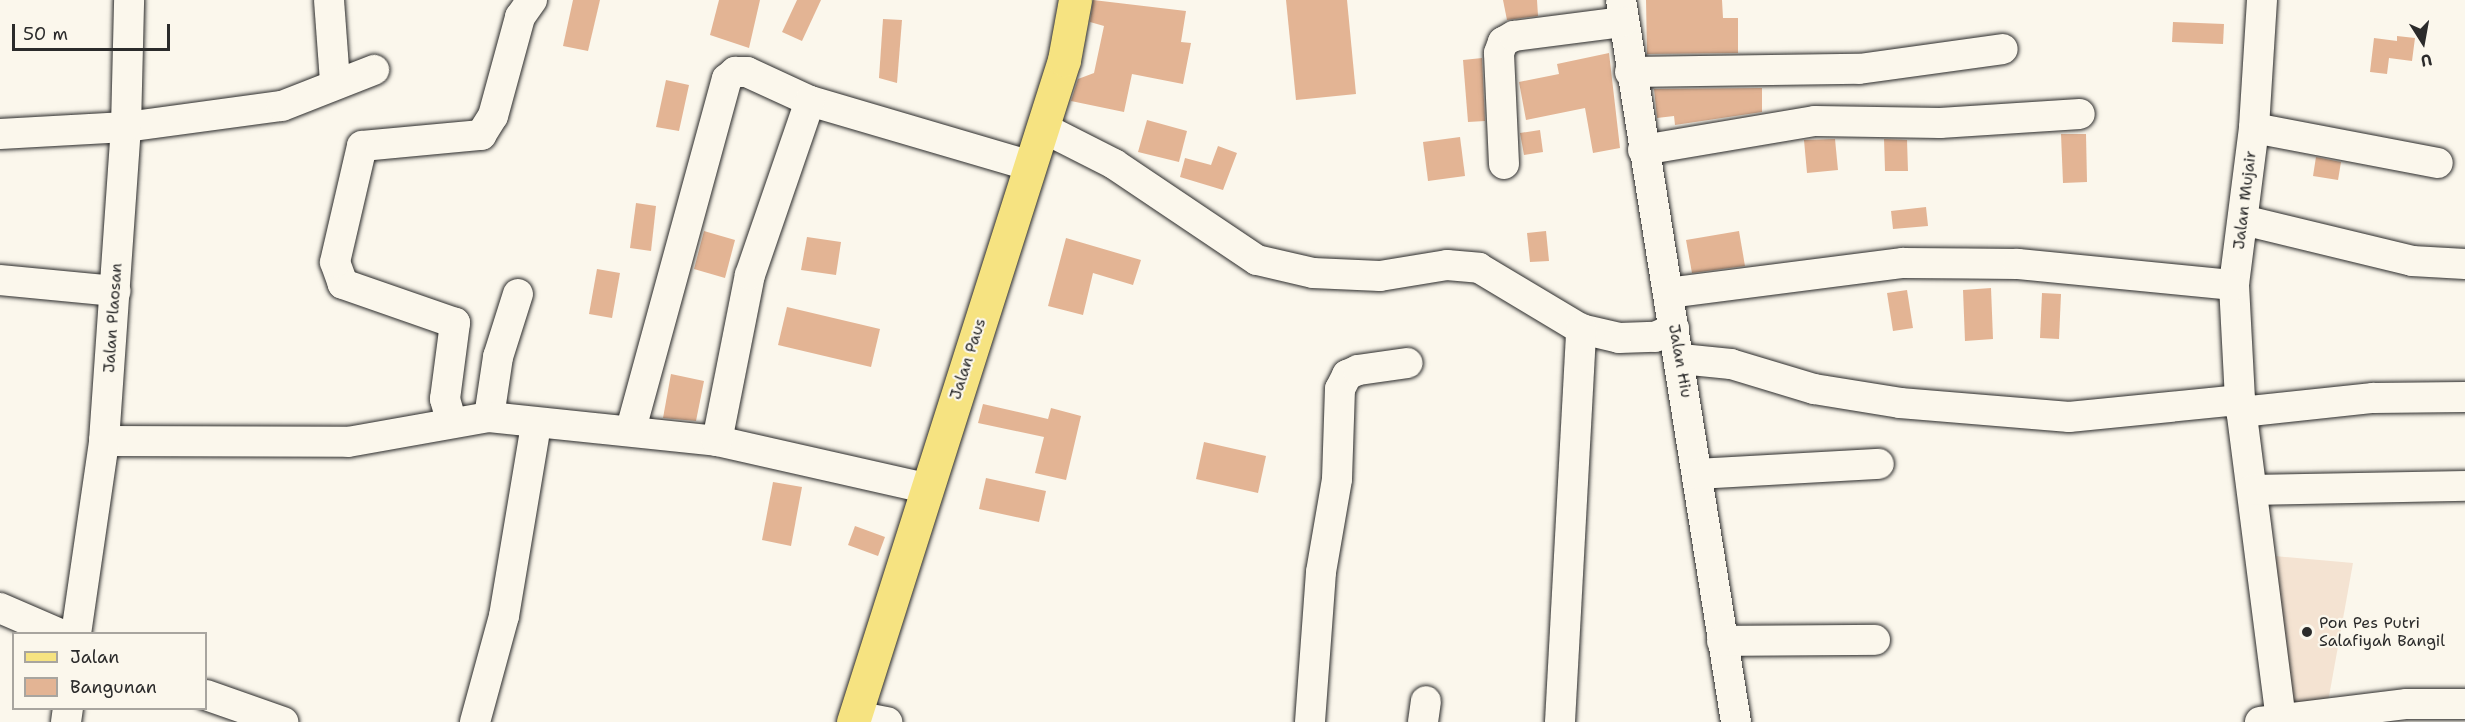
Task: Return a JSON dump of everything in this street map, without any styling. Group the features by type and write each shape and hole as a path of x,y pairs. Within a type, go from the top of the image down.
{"main road":[{"name":"Jalan Paus","path":"854,719 926,488 1031,166 1075,0"}],"street":[{"name":"Jalan Plaosan","path":"76,632 104,441 126,127 129,0"},
{"path":"329,0 335,82"},
{"path":"450,420 445,399 455,323 343,284 335,262 362,146 482,135 493,116 520,17 532,0"},
{"name":"Jalan Mujair","path":"2262,0 2254,128 2234,285 2240,406 2252,490 2275,721"},
{"path":"1504,164 1499,54 1503,42 1514,36 1621,11"},
{"name":"Jalan Hiu","path":"1621,11 1674,328 1682,359 1722,641 1736,722"},
{"path":"1630,72 1859,69 2003,49"},
{"path":"0,134 126,127 282,106 335,82 374,70"},
{"path":"631,429 727,79 747,72 810,101 1031,166"},
{"path":"717,441 750,275 810,101"},
{"path":"1643,150 1815,121 1940,123 2080,114"},
{"path":"1042,128 1114,164 1257,260 1313,273 1380,276 1447,265 1479,268 1581,329 1619,338 1655,337 1674,328"},
{"path":"2254,128 2438,163"},
{"path":"2243,220 2412,261 2465,264"},
{"path":"1668,292 1903,263 2019,264 2234,285"},
{"path":"0,280 115,291"},
{"path":"489,417 498,357 518,294"},
{"path":"1560,722 1581,329"},
{"path":"1682,359 1731,364 1814,389 1900,403 2058,416 2373,398 2465,397"},
{"path":"1310,722 1321,572 1337,479 1340,389 1347,375 1358,370 1408,363"},
{"path":"104,441 348,442 450,420 489,417 536,424 631,429 717,441 926,488"},
{"path":"475,722 504,616 536,424"},
{"path":"1698,474 1878,464"},
{"path":"2252,490 2465,486"},
{"path":"0,608 58,632"},
{"path":"1722,641 1875,640"},
{"path":"207,695 283,722"},
{"path":"2275,721 2375,716 2465,704"},
{"path":"854,719 886,722"}],"shaded area":[{"name":"Pon Pes Putri Salafiyah Bangil","path":"2263,555 2353,563 2328,702 2284,708"}],"building":[{"path":"573,0 600,0 588,51 563,46"},
{"path":"719,0 760,0 749,48 710,35"},
{"path":"797,0 821,0 802,41 782,32"},
{"path":"1093,0 1186,11 1181,42 1191,43 1183,84 1132,74 1124,112 1071,101 1078,79 1094,73 1104,26 1090,22"},
{"path":"1286,0 1347,0 1356,94 1296,100"},
{"path":"1503,0 1537,0 1538,16 1507,20"},
{"path":"1646,0 1722,0 1723,18 1738,18 1738,53 1647,54"},
{"path":"883,19 902,20 897,83 879,78"},
{"path":"2173,22 2224,24 2223,44 2172,42"},
{"path":"2397,36 2415,38 2412,61 2389,58 2387,74 2370,72 2374,38 2397,41"},
{"path":"1609,53 1620,148 1593,153 1585,108 1526,120 1519,82 1559,74 1557,64"},
{"path":"1482,58 1485,121 1468,122 1463,60"},
{"path":"666,80 689,85 679,131 656,127"},
{"path":"1762,88 1762,112 1675,125 1674,116 1657,118 1654,89"},
{"path":"1147,120 1187,131 1179,162 1138,152"},
{"path":"1540,130 1543,152 1524,155 1520,133"},
{"path":"2061,134 2086,134 2087,182 2063,183"},
{"path":"1460,137 1465,176 1428,181 1423,142"},
{"path":"1835,139 1838,170 1807,173 1804,140"},
{"path":"1884,139 1907,140 1908,171 1885,171"},
{"path":"1218,146 1237,153 1223,190 1180,177 1185,158 1211,165"},
{"path":"2316,157 2341,162 2338,180 2313,176"},
{"path":"636,203 656,206 651,251 630,248"},
{"path":"1926,207 1928,226 1893,229 1891,211"},
{"path":"704,231 735,240 725,278 694,269"},
{"path":"1546,231 1549,261 1530,262 1527,233"},
{"path":"1739,231 1745,266 1692,273 1686,240"},
{"path":"807,237 841,242 836,275 801,270"},
{"path":"1066,238 1141,260 1133,285 1093,273 1083,315 1048,306"},
{"path":"597,269 620,273 612,318 589,314"},
{"path":"1991,288 1993,339 1965,341 1963,290"},
{"path":"1907,290 1913,328 1893,331 1887,293"},
{"path":"2042,293 2061,294 2059,339 2040,338"},
{"path":"787,307 880,329 871,367 778,345"},
{"path":"671,374 704,381 696,421 663,418"},
{"path":"983,404 1048,419 1051,408 1081,416 1066,480 1035,473 1044,437 978,423"},
{"path":"1204,442 1266,456 1258,493 1196,479"},
{"path":"986,478 1046,491 1039,522 979,509"},
{"path":"773,482 802,487 791,546 762,540"},
{"path":"855,526 885,537 878,556 848,545"}],"place":[{"name":"Pon Pes Putri Salafiyah Bangil","path":"2307,632"}]}
